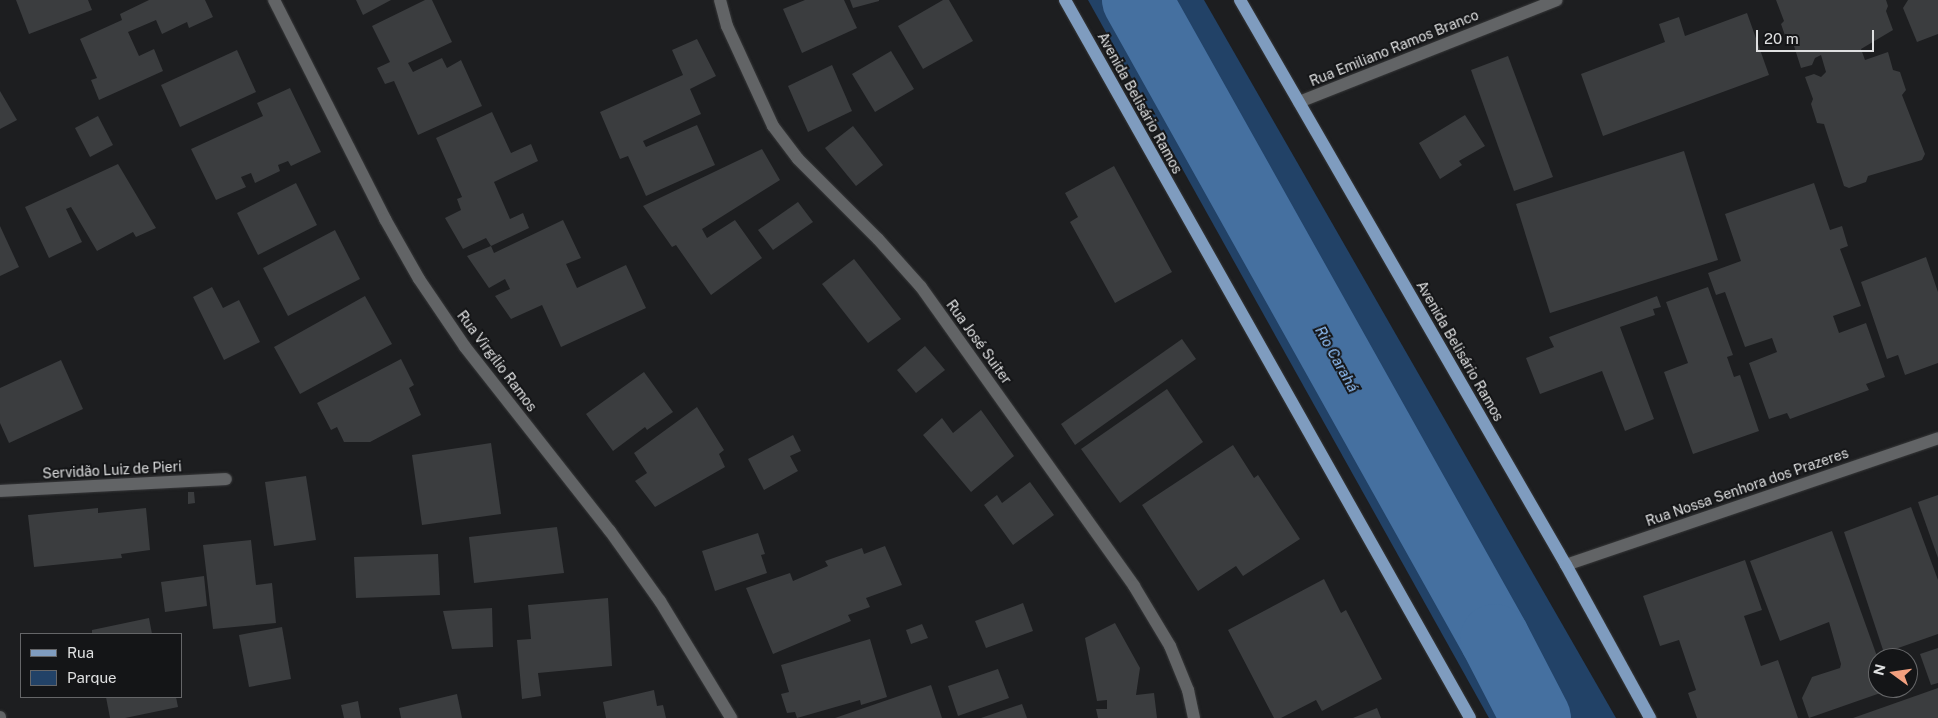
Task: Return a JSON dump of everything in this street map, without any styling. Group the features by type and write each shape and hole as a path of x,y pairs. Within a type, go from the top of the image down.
{"main road":[{"name":"Avenida Belisário Ramos","path":"1065,0 1470,718"},
{"name":"Avenida Belisário Ramos","path":"1240,0 1566,565 1650,718"}],"street":[{"name":"Rua Virgílio Ramos","path":"274,0 385,219 419,279 465,347 610,531 660,601 731,718"},
{"name":"Rua José Suiter","path":"720,0 726,26 773,126 798,159 878,239 921,287 1134,586 1170,646 1188,690 1194,718"},
{"name":"Rua Emiliano Ramos Branco","path":"1299,102 1556,0"},
{"name":"Rua Nossa Senhora dos Prazeres","path":"1566,565 1938,438"},
{"name":"Servidão Luiz de Pieri","path":"0,490 226,479"}],"green space":[{"path":"1088,0 1204,0 1616,718 1489,718"}],"building":[{"path":"16,0 88,0 92,10 29,34"},
{"path":"149,0 205,0 213,17 189,28 187,22 162,34 156,20 128,32 139,56 154,49 163,71 99,100 91,80 97,78 80,39 122,20 120,14"},
{"path":"356,0 391,0 363,15"},
{"path":"425,0 432,0 452,42 408,63 413,72 442,58 447,68 461,60 482,106 418,135 394,81 385,84 377,68 390,62 372,26"},
{"path":"805,0 844,0 857,28 802,53 783,9"},
{"path":"850,0 879,0 879,1 853,8"},
{"path":"943,0 949,0 973,41 923,69 898,26"},
{"path":"1776,0 1886,0 1888,6 1886,11 1893,30 1861,49 1865,60 1888,52 1893,70 1900,72 1906,90 1902,95 1925,154 1922,160 1868,176 1866,182 1849,188 1844,186 1824,124 1817,123 1811,104 1813,99 1805,77 1814,74 1821,77 1826,72 1821,55 1815,58 1812,65 1801,68 1794,46 1788,44 1781,24 1784,21"},
{"path":"1908,0 1938,0 1938,34 1917,42 1903,8"},
{"path":"1747,13 1769,75 1603,136 1581,74 1665,42 1659,24 1679,17 1685,36"},
{"path":"697,39 716,76 690,89 701,114 643,141 646,147 697,125 715,165 646,196 628,156 620,159 600,112 683,75 672,50"},
{"path":"237,50 256,92 180,127 161,85"},
{"path":"891,51 914,89 875,112 852,74"},
{"path":"1508,56 1553,177 1514,191 1471,70"},
{"path":"832,65 852,111 808,132 788,86"},
{"path":"290,88 321,152 291,166 288,161 278,165 280,171 255,183 251,173 241,177 246,187 216,200 191,149 263,116 257,103"},
{"path":"0,91 17,120 0,129"},
{"path":"492,112 511,153 531,144 538,161 494,182 510,219 523,213 529,228 491,246 486,238 463,249 445,218 461,210 457,199 462,197 436,138"},
{"path":"1465,115 1485,146 1459,161 1462,165 1440,179 1419,143"},
{"path":"98,116 113,145 90,157 75,128"},
{"path":"853,126 883,165 856,186 825,148"},
{"path":"762,149 780,180 702,229 707,238 735,220 762,258 711,295 676,245 672,247 643,206"},
{"path":"1684,151 1718,260 1550,313 1516,204"},
{"path":"118,164 156,228 136,237 133,232 97,251 71,207 66,209 82,242 49,258 25,207"},
{"path":"1114,166 1172,272 1115,303 1070,222 1078,217 1065,193"},
{"path":"296,183 317,225 258,255 237,213"},
{"path":"1814,183 1830,230 1842,226 1848,246 1840,249 1861,306 1833,316 1839,333 1866,323 1885,377 1866,384 1869,390 1790,419 1787,413 1769,419 1749,363 1777,352 1772,338 1745,347 1725,292 1716,295 1708,273 1741,261 1725,214"},
{"path":"798,202 813,222 773,250 758,230"},
{"path":"563,220 581,258 566,264 577,288 626,265 646,308 561,347 542,305 511,319 495,296 510,289 505,279 489,288 467,256 491,246 494,253"},
{"path":"0,226 19,267 0,276"},
{"path":"335,230 360,279 288,316 263,268"},
{"path":"1926,257 1938,292 1938,363 1905,375 1898,355 1887,359 1861,282"},
{"path":"854,259 901,319 868,343 822,284"},
{"path":"212,287 223,308 239,300 260,342 224,360 193,297"},
{"path":"1708,287 1733,355 1727,357 1734,377 1740,375 1759,431 1693,454 1664,372 1688,363 1666,302"},
{"path":"365,296 392,344 300,394 274,347"},
{"path":"1657,296 1661,307 1653,309 1655,315 1620,327 1654,419 1625,431 1602,371 1540,394 1526,358 1554,347 1549,337"},
{"path":"1182,339 1196,359 1075,445 1061,424"},
{"path":"925,346 945,370 916,393 897,370"},
{"path":"401,359 414,385 409,388 421,415 370,442 344,442 337,427 331,430 317,403"},
{"path":"61,360 83,409 9,443 0,423 0,388"},
{"path":"644,372 673,412 647,430 645,427 613,451 586,414"},
{"path":"1167,389 1203,442 1120,503 1081,449"},
{"path":"697,407 724,450 719,454 725,467 655,507 635,481 647,473 634,453"},
{"path":"981,410 1014,456 971,492 923,435 942,418 953,433"},
{"path":"793,435 801,451 790,456 798,471 764,490 748,459"},
{"path":"491,443 501,514 422,525 412,455"},
{"path":"1233,445 1254,478 1258,475 1300,539 1243,576 1236,566 1198,591 1142,505"},
{"path":"306,476 316,540 274,546 265,482"},
{"path":"1030,482 1054,515 1013,545 984,505 997,495 1002,503"},
{"path":"188,492 194,492 195,503 188,504"},
{"path":"1938,495 1938,558 1918,502"},
{"path":"1911,507 1938,580 1938,634 1898,648 1882,648 1844,532"},
{"path":"98,508 98,513 146,508 150,550 121,554 122,558 34,567 28,515"},
{"path":"557,527 564,573 474,583 469,537"},
{"path":"1832,531 1874,648 1868,648 1868,697 1809,718 1802,698 1812,677 1840,668 1841,664 1829,622 1780,641 1750,561"},
{"path":"758,533 765,554 761,555 767,573 715,591 702,551"},
{"path":"251,540 256,585 272,583 276,623 213,629 203,545"},
{"path":"885,546 902,585 866,598 870,607 848,615 851,621 773,654 746,588 790,573 793,581 828,566 825,561 862,548 864,554"},
{"path":"438,554 440,595 356,598 354,557"},
{"path":"1745,560 1762,610 1744,616 1761,666 1778,660 1798,718 1697,718 1688,693 1696,690 1679,640 1660,646 1643,596"},
{"path":"204,576 207,606 165,612 161,582"},
{"path":"1324,579 1341,613 1346,610 1382,679 1322,711 1316,700 1281,718 1274,718 1228,630"},
{"path":"608,598 612,666 538,673 541,696 522,699 517,640 531,639 528,605"},
{"path":"1023,603 1033,631 986,648 975,621"},
{"path":"492,608 493,647 452,649 443,611"},
{"path":"149,618 152,633 92,633 92,630"},
{"path":"1115,623 1140,668 1136,695 1154,693 1157,718 1098,718 1096,709 1107,709 1107,700 1097,701 1085,638"},
{"path":"922,624 928,638 911,644 906,630"},
{"path":"282,627 291,679 249,687 239,635"},
{"path":"870,639 887,697 861,705 860,700 797,718 795,712 787,713 781,694 789,692 781,665"},
{"path":"1938,648 1938,683 1931,685 1920,654"},
{"path":"998,669 1009,698 958,716 948,686"},
{"path":"931,685 942,718 835,718"},
{"path":"1938,688 1938,718 1853,718 1910,698 1918,698 1918,695"},
{"path":"654,690 657,706 663,705 666,718 606,718 603,702"},
{"path":"457,694 462,718 401,718 399,708"},
{"path":"106,698 176,698 178,707 125,718 110,718"},
{"path":"358,701 361,718 344,718 341,705"},
{"path":"1022,704 1027,718 981,718"},
{"path":"1377,708 1381,718 1353,718"}],"waterway":[{"name":"Rio Carahá","path":"1137,0 1495,639 1536,718"}]}
